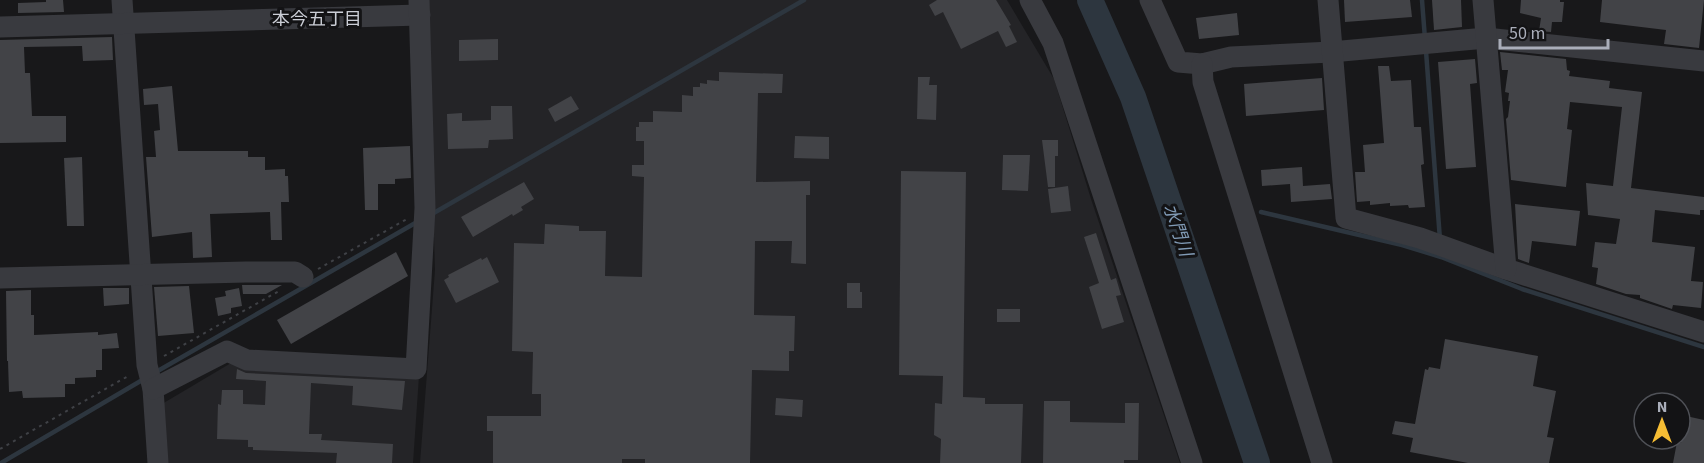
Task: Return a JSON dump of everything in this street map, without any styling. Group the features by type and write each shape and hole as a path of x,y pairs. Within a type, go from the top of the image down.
{"street":[{"path":"122,0 147,365 153,389 158,463"},
{"path":"1030,0 1053,43 1192,463"},
{"path":"1150,0 1178,62 1202,64 1231,57 1486,38 1704,61"},
{"path":"1328,0 1346,218 1420,238 1506,269 1704,332"},
{"path":"1483,0 1506,269"},
{"path":"0,27 420,8 425,208 416,369 247,360 226,351 153,389"},
{"path":"1202,64 1203,82 1322,463"},
{"path":"0,278 141,273 295,272 303,277"}],"path":[{"path":"0,450 425,208"}],"shaded area":[{"path":"427,0 1007,0 1054,79 1091,199 1180,463 420,463 435,270"},
{"path":"231,363 419,376 413,463 167,463 162,404"}],"building":[{"path":"46,0 63,0 64,12 18,13 18,3 46,2"},
{"path":"937,0 996,0 1011,25 1009,26 1017,42 1006,47 998,31 961,49 943,12 935,16 929,5"},
{"path":"1344,0 1410,0 1412,17 1345,22"},
{"path":"1432,0 1461,0 1462,27 1434,30"},
{"path":"1521,0 1560,0 1564,2 1562,22 1552,22 1551,32 1539,31 1541,18 1520,13"},
{"path":"1602,0 1704,0 1699,48 1664,44 1666,30 1600,22"},
{"path":"1237,13 1239,35 1199,39 1196,18"},
{"path":"112,37 113,60 83,61 82,46 24,47 25,73 30,73 32,116 66,116 66,142 0,143 0,40"},
{"path":"498,39 498,60 459,61 459,40"},
{"path":"1500,52 1566,59 1567,70 1570,71 1569,76 1610,81 1609,88 1642,92 1631,188 1704,197 1704,210 1700,210 1700,215 1655,210 1652,242 1695,247 1691,281 1703,282 1701,308 1673,305 1672,309 1640,298 1640,295 1626,294 1596,284 1598,268 1592,267 1595,242 1616,244 1620,219 1588,215 1586,183 1613,186 1622,107 1570,102 1567,129 1572,130 1566,187 1511,180 1506,119 1510,101 1508,101 1509,93 1505,92 1508,70 1502,70"},
{"path":"1475,59 1477,83 1470,84 1476,167 1446,169 1438,62"},
{"path":"1378,66 1389,66 1391,81 1411,80 1414,127 1421,127 1424,164 1421,165 1425,207 1409,208 1408,205 1390,206 1390,203 1370,205 1370,201 1357,202 1355,172 1365,172 1363,145 1384,143"},
{"path":"719,72 783,74 782,93 758,93 756,182 810,181 810,195 806,195 806,264 791,263 792,241 755,241 754,315 795,316 794,351 789,351 789,371 752,370 750,463 645,463 645,459 622,459 622,463 493,463 493,431 487,431 487,416 541,416 541,394 532,394 533,352 512,351 514,243 544,244 545,224 579,226 579,231 606,231 605,276 642,277 644,177 632,176 632,165 644,165 644,141 636,141 636,127 639,127 639,122 653,122 653,111 682,112 682,95 693,96 693,87 700,87 700,83 707,84 707,80 719,81"},
{"path":"918,77 930,77 929,85 937,85 936,120 917,119"},
{"path":"1322,78 1324,110 1246,116 1244,84"},
{"path":"172,86 178,151 248,151 248,157 265,157 265,170 285,169 285,176 288,176 289,202 281,202 282,240 271,240 270,212 210,214 212,257 193,258 192,232 152,237 146,157 156,157 154,131 160,130 158,104 144,105 143,89"},
{"path":"571,96 579,109 555,122 548,109"},
{"path":"491,106 512,106 513,139 489,140 488,148 448,149 447,114 462,113 462,121 491,120"},
{"path":"795,136 829,137 829,159 794,158"},
{"path":"1042,140 1058,140 1058,156 1055,156 1055,187 1048,187"},
{"path":"410,146 411,178 395,179 395,184 378,184 378,210 365,210 363,148"},
{"path":"1003,155 1030,155 1028,191 1002,190"},
{"path":"82,157 84,226 67,226 64,158"},
{"path":"1302,167 1303,186 1330,184 1332,199 1291,202 1290,184 1262,186 1261,170"},
{"path":"901,171 966,172 963,397 985,398 985,404 1023,404 1021,463 940,463 941,439 934,435 935,403 942,404 943,376 899,375"},
{"path":"524,182 534,199 521,207 523,210 473,237 461,217"},
{"path":"1068,186 1071,211 1051,213 1048,189"},
{"path":"1515,204 1580,211 1576,246 1532,241 1529,263 1518,259"},
{"path":"1096,233 1111,280 1116,278 1121,295 1116,296 1124,322 1102,329 1089,287 1099,283 1084,237"},
{"path":"396,252 408,276 291,344 277,320"},
{"path":"487,257 499,282 456,303 444,280 449,277 448,275"},
{"path":"847,283 860,283 862,308 847,308"},
{"path":"242,285 282,285 266,294 243,294"},
{"path":"189,286 194,333 158,336 154,287"},
{"path":"103,288 129,288 129,304 104,306"},
{"path":"239,288 242,306 231,308 231,313 218,316 215,298 226,296 225,291"},
{"path":"31,290 34,335 117,333 119,348 102,349 102,370 96,370 96,377 75,378 75,384 65,384 65,397 23,398 22,391 9,392 6,291"},
{"path":"997,309 1020,309 1020,322 997,322"},
{"path":"1445,339 1538,356 1533,386 1556,391 1547,437 1554,438 1549,463 1468,463 1410,452 1413,438 1392,434 1395,421 1415,424 1425,369 1428,370 1429,367 1440,369"},
{"path":"237,369 246,373 405,381 402,410 352,405 353,386 311,383 309,434 322,434 321,440 393,444 392,463 336,463 337,453 253,450 253,447 248,447 248,440 217,439 218,404 221,405 222,390 243,390 243,404 265,405 266,381 236,379"},
{"path":"776,398 803,400 802,417 775,415"},
{"path":"1044,401 1070,401 1070,422 1125,423 1125,403 1139,403 1138,460 1124,460 1124,463 1043,463"},
{"path":"1692,417 1704,420 1704,463 1673,463 1675,451 1692,451"}],"waterway":[{"path":"432,214 804,0"},
{"name":"水門川","path":"1090,0 1133,97 1257,463"},
{"path":"1422,0 1425,39"},
{"path":"1426,51 1440,240"},
{"path":"1261,212 1402,245 1441,257 1522,289 1704,347"},
{"path":"156,372 417,222"},
{"path":"1,463 144,379"}],"district":[{"name":"本今五丁目","path":"317,19"}]}
